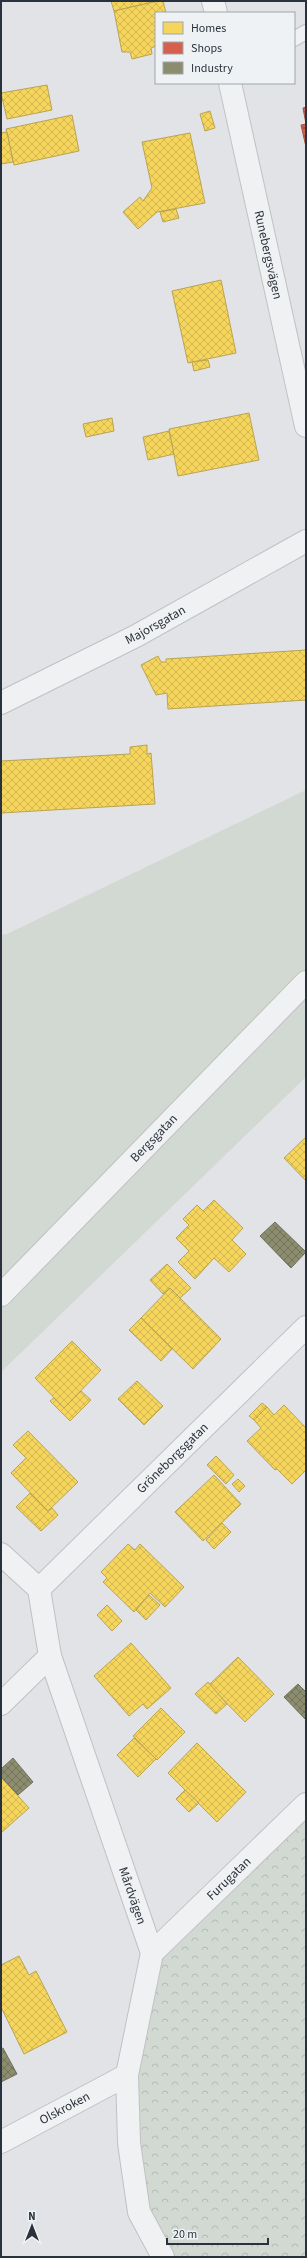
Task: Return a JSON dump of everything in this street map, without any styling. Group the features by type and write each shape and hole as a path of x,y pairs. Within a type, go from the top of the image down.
{"street":[{"path":"213,1 216,12"},
{"name":"Runebergsvägen","path":"230,84 306,426"},
{"name":"Majorsgatan","path":"1,703 136,636 306,541"},
{"name":"Bergsgatan","path":"1,1295 306,982"},
{"name":"Gröneborgsgatan","path":"39,1590 306,1326"},
{"path":"1,1554 39,1590"},
{"name":"Mårdvägen","path":"39,1590 50,1656 152,1953"},
{"path":"1,1704 50,1656"},
{"name":"Furugatan","path":"152,1953 306,1804"},
{"path":"152,1953 127,2075 129,2143 139,2212 163,2257"},
{"name":"Olskroken","path":"1,2142 127,2075"}],"lane":[{"path":"295,38 306,32"}],"green space":[{"path":"306,790 306,1077 1,1372 1,935 7,934"},
{"path":"306,1805 306,2257 163,2257 129,2143 152,1953"}],"building: Homes":[{"path":"111,1 158,1 114,11"},
{"path":"163,1 166,12 155,12 155,46 151,48 152,54 132,59 130,52 122,52 114,11"},
{"path":"47,85 52,110 7,119 1,93"},
{"path":"210,111 215,128 205,131 200,114"},
{"path":"72,115 79,151 14,165 6,129"},
{"path":"7,132 13,162 1,164 1,133"},
{"path":"190,133 205,203 157,212 138,229 123,212 140,197 143,201 152,188 142,142"},
{"path":"176,209 179,218 163,222 160,212"},
{"path":"221,280 236,353 188,363 172,291"},
{"path":"208,360 210,367 194,371 192,362"},
{"path":"249,413 259,460 178,476 169,429"},
{"path":"112,418 114,431 86,437 83,424"},
{"path":"169,431 174,454 148,460 143,437"},
{"path":"306,650 306,700 168,709 167,693 156,695 141,665 158,656 161,662 166,662 166,659"},
{"path":"147,745 147,754 151,753 155,804 1,813 1,761 130,754 130,747"},
{"path":"306,1137 306,1181 284,1158"},
{"path":"214,1200 243,1228 232,1240 246,1254 229,1272 214,1258 195,1279 178,1262 189,1251 176,1238 189,1225 183,1219 197,1205 203,1211"},
{"path":"167,1264 191,1288 180,1298 170,1288 163,1294 150,1280"},
{"path":"170,1288 221,1339 193,1369 141,1318"},
{"path":"141,1318 172,1349 161,1361 129,1330"},
{"path":"72,1341 101,1370 64,1408 35,1378"},
{"path":"137,1381 163,1406 144,1425 118,1399"},
{"path":"81,1391 91,1400 70,1421 50,1401 54,1398 64,1408"},
{"path":"262,1403 267,1407 254,1420 249,1416"},
{"path":"284,1405 306,1428 306,1470 292,1484 277,1469 275,1470 247,1441 261,1428 254,1420 267,1407 274,1415"},
{"path":"28,1431 78,1482 48,1511 11,1473 26,1458 13,1445"},
{"path":"216,1456 234,1475 226,1484 207,1465"},
{"path":"214,1475 241,1504 203,1541 175,1512"},
{"path":"238,1479 245,1486 239,1492 232,1484"},
{"path":"30,1493 48,1511 52,1508 58,1515 41,1531 16,1507"},
{"path":"222,1523 231,1532 214,1549 206,1540"},
{"path":"128,1544 135,1550 140,1544 184,1587 165,1607 150,1593 134,1612 103,1582 107,1578 101,1572"},
{"path":"149,1595 160,1605 146,1620 136,1610"},
{"path":"107,1605 122,1621 112,1631 97,1615"},
{"path":"131,1643 171,1688 147,1709 143,1704 129,1716 94,1676"},
{"path":"238,1657 274,1694 245,1722 209,1685"},
{"path":"208,1682 227,1704 216,1714 195,1694"},
{"path":"161,1708 185,1732 157,1760 133,1736"},
{"path":"134,1738 156,1759 138,1777 117,1755"},
{"path":"197,1743 246,1792 217,1822 168,1773"},
{"path":"1,1777 29,1808 1,1833"},
{"path":"185,1790 199,1803 189,1812 176,1799"},
{"path":"19,1956 29,1975 36,1971 67,2032 24,2054 1,2007 1,1965"}],"building: Shops":[{"path":"306,107 306,124 303,108"},
{"path":"306,124 306,147 301,125"}],"building: Industry":[{"path":"275,1222 306,1252 291,1268 260,1236"},
{"path":"298,1684 306,1692 306,1720 284,1697"},
{"path":"13,1758 33,1782 18,1795 1,1777 1,1769"},
{"path":"3,2048 17,2074 1,2082 1,2049"}]}
